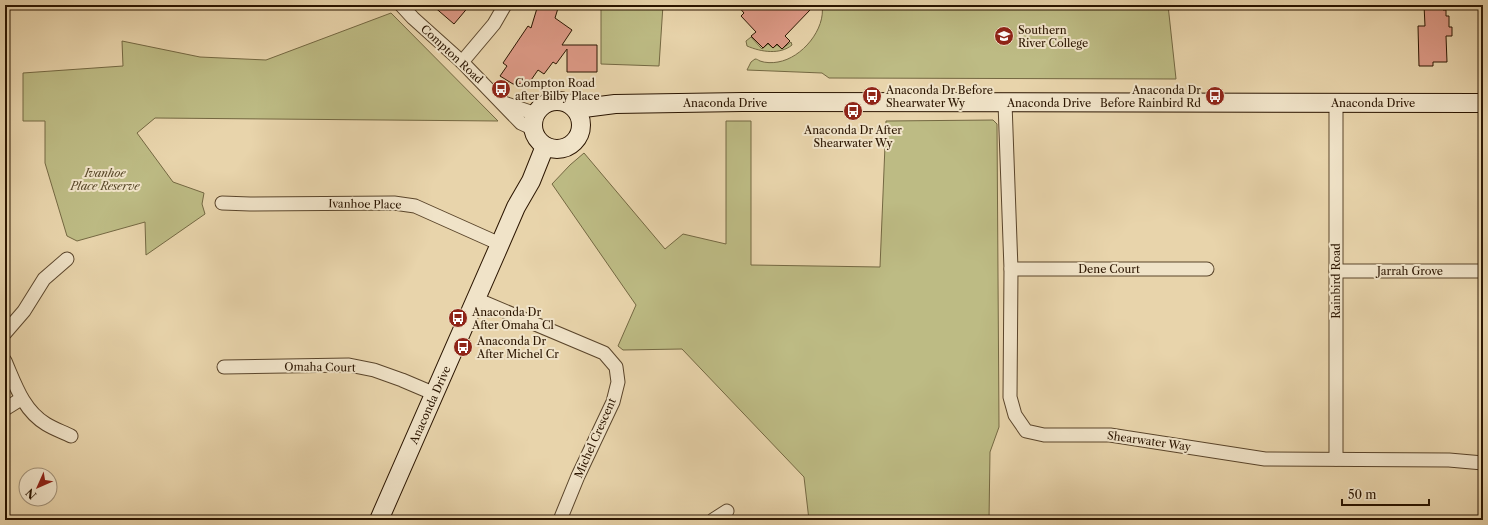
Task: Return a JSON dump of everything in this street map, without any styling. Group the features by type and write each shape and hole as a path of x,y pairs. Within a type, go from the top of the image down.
{"main road":[{"name":"Anaconda Drive","path":"535,122 541,108 554,101 570,104 579,116 615,104 742,102 1483,103"},
{"path":"535,122 535,135 553,148 569,147 575,142 581,130 579,116"},
{"name":"Anaconda Drive","path":"380,520 516,207 553,148"}],"street":[{"name":"Compton Road","path":"401,5 418,23 462,62 521,123 535,122"},
{"path":"462,62 494,24 505,5"},
{"name":"Shearwater Way","path":"1005,103 1011,269 1010,397 1015,415 1026,430 1044,435 1110,435 1265,459 1449,460 1483,463"},
{"name":"Rainbird Road","path":"1336,103 1336,459"},
{"name":"Ivanhoe Place","path":"222,203 394,203 415,206 500,244"},
{"path":"5,332 24,311 44,279 67,259"},
{"name":"Dene Court","path":"1011,269 1207,269"},
{"name":"Jarrah Grove","path":"1336,271 1483,271"},
{"name":"Michel Crescent","path":"476,298 604,353 616,367 618,382 612,402 578,476 560,520"},
{"path":"5,360 21,399 32,412 45,423 71,436"},
{"name":"Omaha Court","path":"224,367 350,365 374,370 435,394"},
{"path":"5,409 21,399"},
{"path":"714,520 727,511"}],"green space":[{"path":"601,5 663,5 659,66 601,64"},
{"path":"822,5 1168,5 1176,79 829,78 822,73 747,70 751,62 755,59 762,62 778,62 796,55 804,49 816,33 822,14"},
{"name":"Ivanhoe Place Reserve","path":"391,13 498,121 155,118 137,133 173,182 204,193 202,204 205,214 146,255 145,222 77,241 67,236 45,163 45,121 23,121 23,73 123,66 122,41 200,57 266,60"},
{"path":"751,37 762,49 768,44 773,48 777,45 782,49 791,42 792,45 782,50 770,52 758,50 747,46 746,41"},
{"path":"993,120 997,124 999,427 990,452 989,520 809,520 804,477 682,349 623,350 618,346 636,305 552,184 584,153 665,249 683,234 726,244 726,121 751,121 751,265 880,267 886,121"}],"building":[{"path":"432,5 470,5 454,24"},
{"path":"538,5 559,5 555,18 572,30 562,45 597,45 597,72 567,72 567,49 556,64 553,62 544,74 538,70 529,83 513,84 500,76 507,66 503,63 528,26 531,28"},
{"path":"737,5 805,5 810,10 785,36 790,41 782,49 777,44 773,48 768,43 763,48 751,36 756,32 741,16 744,13"},
{"path":"1424,5 1443,5 1443,10 1446,10 1446,16 1449,16 1449,27 1452,27 1452,36 1446,36 1447,62 1433,62 1433,66 1419,66 1418,26 1425,26"}],"place":[{"name":"Southern River College","path":"1004,36"},
{"name":"Compton Road after Bilby Place","path":"501,89"},
{"name":"Anaconda Dr Before Shearwater Wy","path":"872,96"},
{"name":"Anaconda Dr Before Rainbird Rd","path":"1215,96"},
{"name":"Anaconda Dr After Shearwater Wy","path":"853,111"},
{"name":"Anaconda Dr After Omaha Cl","path":"458,318"},
{"name":"Anaconda Dr After Michel Cr","path":"463,347"}]}
